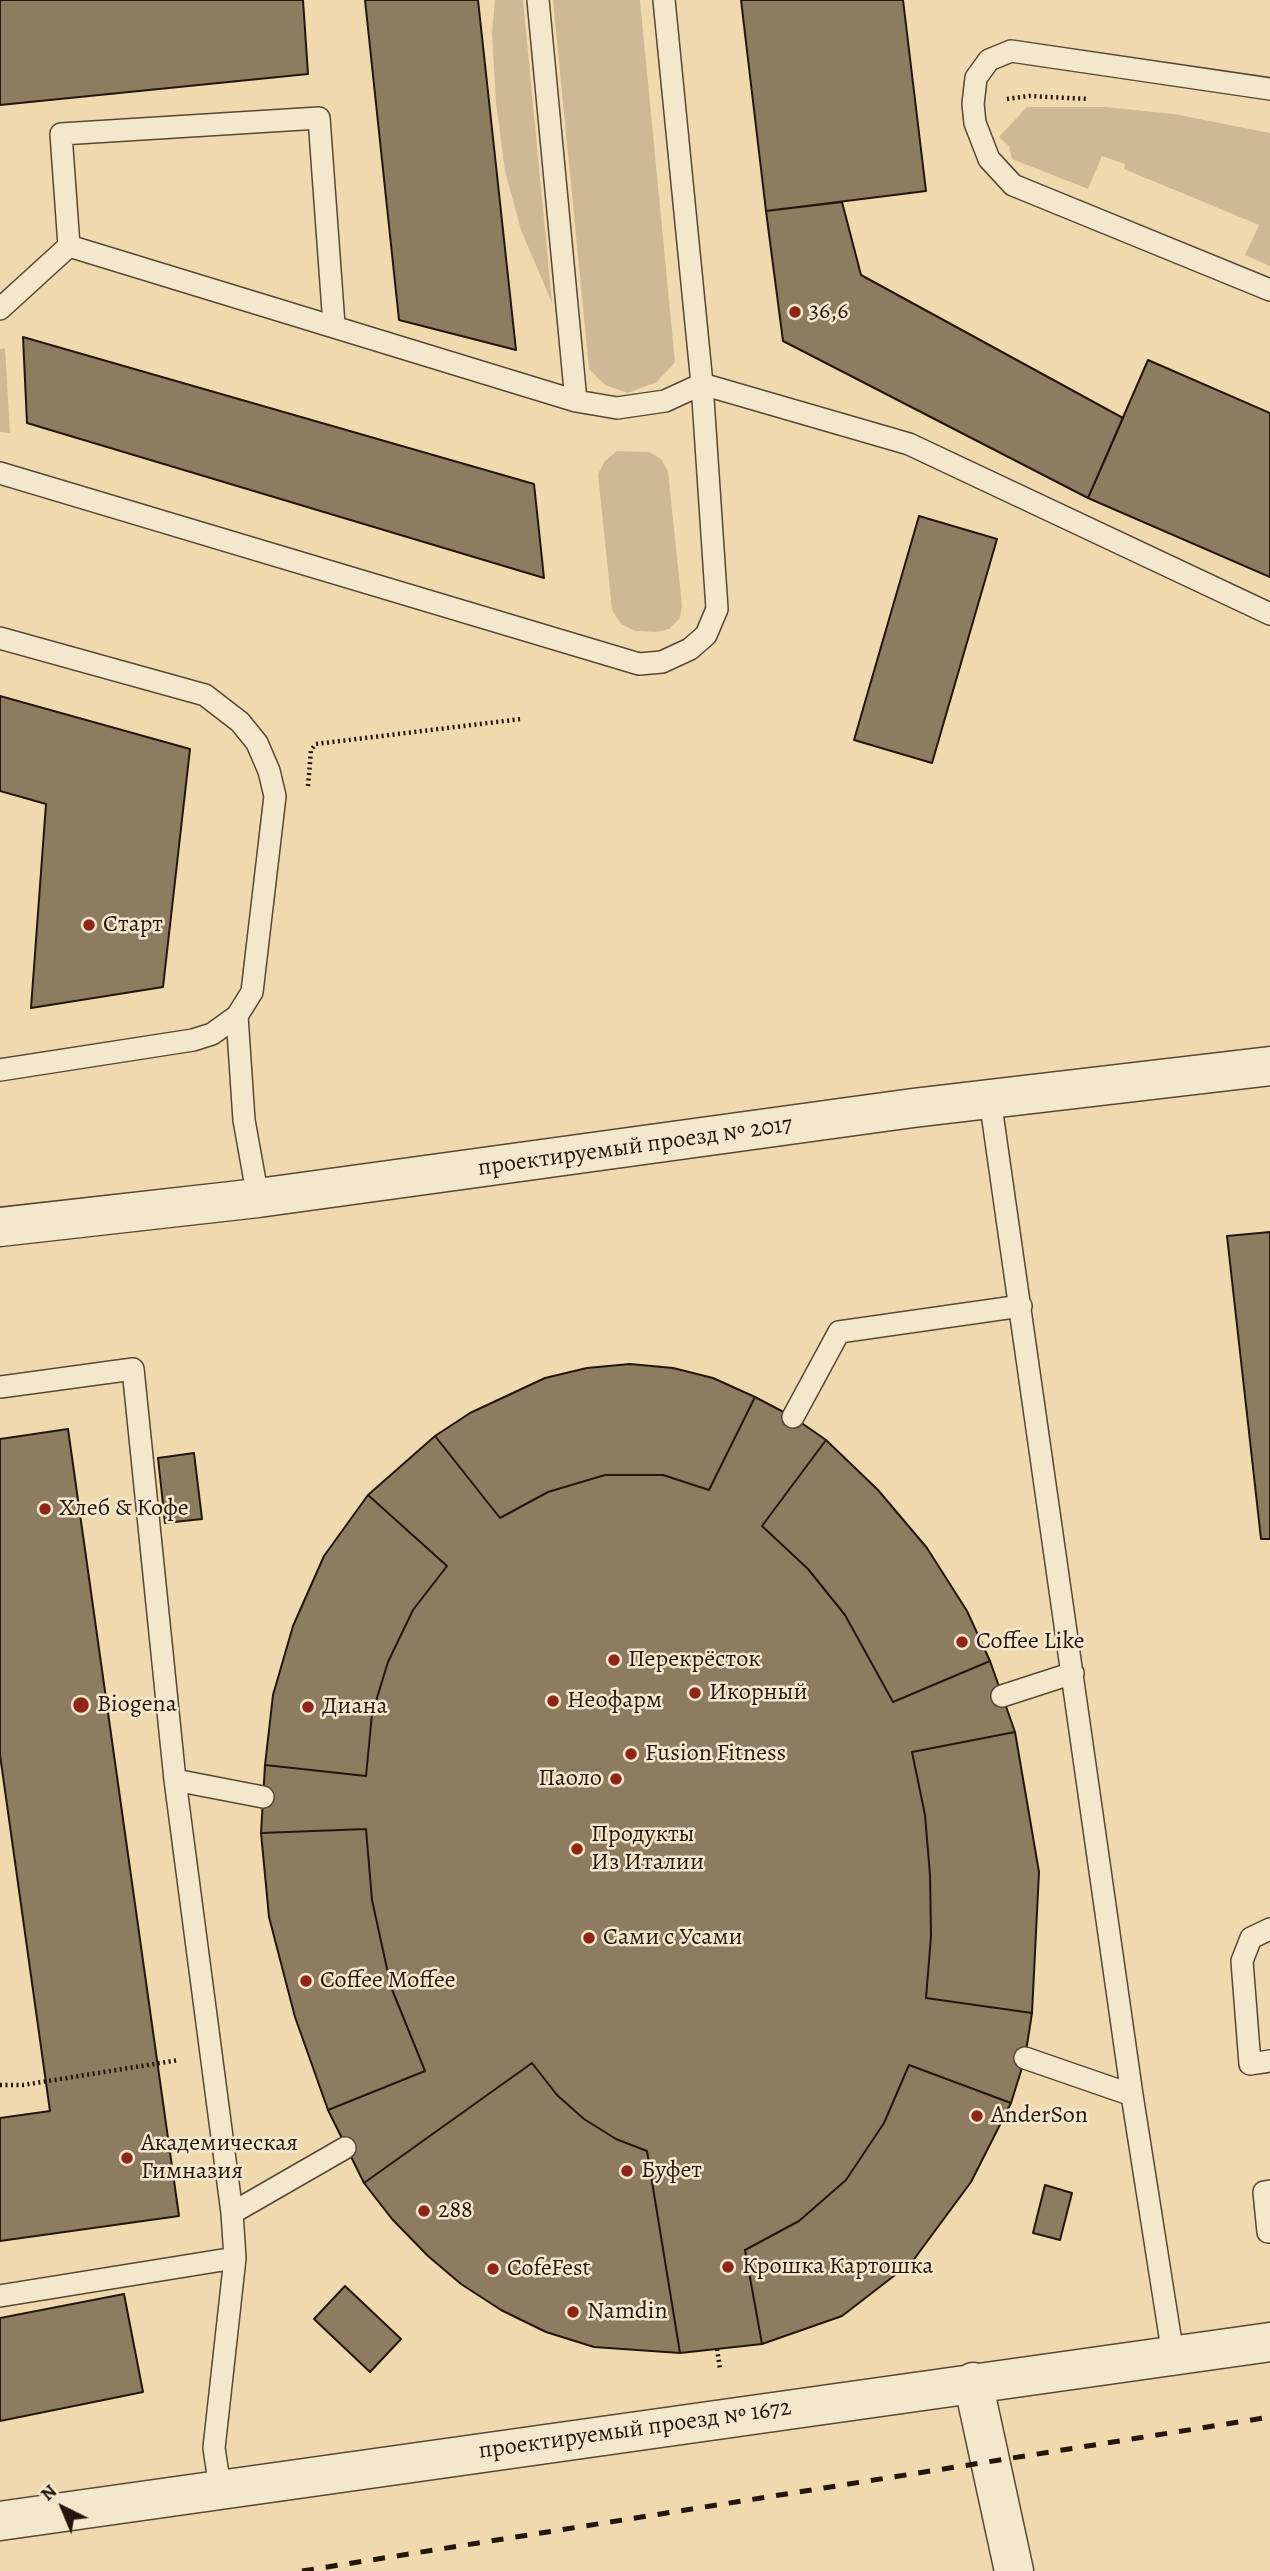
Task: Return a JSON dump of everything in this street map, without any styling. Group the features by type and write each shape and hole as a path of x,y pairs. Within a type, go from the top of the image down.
{"street":[{"name":"проектируемый проезд № 2017","path":"0,1227 258,1198 1189,1073 1270,1066"},
{"name":"проектируемый проезд № 1672","path":"0,2521 1270,2342"},
{"path":"974,2382 1014,2571"}],"lane":[{"path":"538,0 576,401"},
{"path":"0,472 639,664 662,662 690,649 706,635 717,609 702,384 664,0"},
{"path":"1270,89 1011,51 989,60 976,78 973,104 975,124 989,159 1013,185 1270,290"},
{"path":"69,246 61,134 319,118 334,325"},
{"path":"69,246 576,401 617,408 665,401 702,384 909,444 1270,614"},
{"path":"0,309 69,246"},
{"path":"0,638 205,695 240,722 257,743 269,771 275,796 253,992 237,1016 212,1034 193,1040 0,1070"},
{"path":"237,1016 244,1120 258,1198"},
{"path":"990,1099 1132,2095 1173,2355"},
{"path":"793,1417 839,1332 1021,1306"},
{"path":"0,1387 132,1369 175,1780 232,2213 235,2258 214,2448 220,2488"},
{"path":"1002,1696 1073,1672"},
{"path":"175,1780 263,1797"},
{"path":"1270,1929 1251,1938 1242,1961 1250,2064 1270,2062"},
{"path":"1024,2058 1132,2095"},
{"path":"232,2213 345,2148"},
{"path":"1268,2232 1264,2192 1270,2191"},
{"path":"0,2296 235,2258"}],"path":[{"path":"973,104 1029,96 1098,100"},
{"path":"310,762 311,750 316,744 521,719"},
{"path":"0,2085 211,2055"},
{"path":"718,2349 720,2369"}],"shaded area":[{"path":"495,0 523,0 552,303 521,230 505,171 496,103 492,33"},
{"path":"553,0 640,0 675,362 657,382 628,393 605,385 589,369"},
{"path":"1027,107 1105,107 1174,114 1270,133 1270,266 1245,255 1259,225 1124,169 1125,164 1102,156 1088,189 1012,159 1009,146 999,137"},
{"path":"5,348 10,433 0,432 0,349"},
{"path":"617,451 649,452 661,459 668,471 682,606 680,618 669,629 657,632 635,631 621,624 612,610 598,474 605,461"}],"building":[{"path":"0,0 303,0 308,74 0,105"},
{"path":"365,0 478,0 516,350 399,320"},
{"path":"741,0 903,0 926,191 766,211"},
{"path":"842,202 861,275 1123,418 1088,498 783,341 766,211"},
{"path":"23,337 534,484 544,578 27,423"},
{"path":"1148,360 1270,413 1270,577 1088,498"},
{"path":"919,516 997,539 932,763 854,740"},
{"path":"0,696 190,749 163,987 31,1008 46,804 0,791"},
{"path":"1270,1232 1270,1539 1261,1539 1227,1236"},
{"path":"630,1364 673,1368 713,1378 755,1397 709,1490 663,1475 605,1475 548,1492 500,1518 435,1436 470,1413 545,1378 587,1368"},
{"path":"755,1397 793,1417 826,1440 762,1526 808,1569 845,1615 893,1702 990,1661 1015,1732 912,1752 925,1815 930,1875 931,1936 926,1998 1032,2013 1025,2058 1011,2103 909,2065 884,2123 846,2180 799,2221 745,2250 762,2344 680,2353 647,2151 616,2139 584,2119 557,2095 532,2063 364,2183 328,2110 425,2071 391,1987 372,1900 366,1829 261,1833 265,1765 366,1776 372,1714 388,1662 413,1610 447,1566 368,1495 435,1436 500,1518 548,1492 605,1475 663,1475 709,1490"},
{"path":"68,1429 179,2216 0,2241 0,2118 50,2111 0,1755 0,1439"},
{"path":"826,1440 878,1490 927,1548 967,1611 990,1661 893,1702 845,1615 808,1569 762,1526"},
{"path":"194,1453 202,1519 165,1523 158,1458"},
{"path":"368,1495 447,1566 413,1610 388,1662 372,1714 366,1776 265,1765 273,1695 293,1626 324,1556"},
{"path":"1015,1732 1039,1872 1032,2013 926,1998 931,1936 930,1875 925,1815 912,1752"},
{"path":"366,1829 372,1900 391,1987 425,2071 328,2110 295,2017 269,1917 261,1833"},
{"path":"532,2063 557,2095 584,2119 616,2139 647,2151 680,2353 594,2347 546,2332 501,2310 461,2284 428,2256 392,2219 364,2183"},
{"path":"909,2065 1011,2103 971,2182 912,2262 842,2316 762,2344 745,2250 799,2221 846,2180 884,2123"},
{"path":"1045,2185 1072,2193 1060,2240 1033,2233"},
{"path":"345,2286 401,2339 370,2372 314,2319"},
{"path":"124,2294 143,2392 0,2421 0,2318"}],"railway":[{"path":"302,2571 1270,2417"}],"place":[{"name":"36,6","path":"795,312"},
{"name":"Старт","path":"89,925"},
{"name":"Хлеб & Кофе","path":"45,1509"},
{"name":"Coffee Like","path":"962,1642"},
{"name":"Перекрёсток","path":"614,1660"},
{"name":"Икорный","path":"695,1693"},
{"name":"Неофарм","path":"553,1701"},
{"name":"Biogena","path":"81,1705"},
{"name":"Диана","path":"308,1707"},
{"name":"Fusion Fitness","path":"631,1754"},
{"name":"Паоло","path":"616,1779"},
{"name":"Продукты Из Италии","path":"577,1849"},
{"name":"Сами с Усами","path":"589,1938"},
{"name":"Coffee Moffee","path":"306,1981"},
{"name":"AnderSon","path":"977,2116"},
{"name":"Академическая Гимназия","path":"127,2158"},
{"name":"Буфет","path":"627,2171"},
{"name":"288","path":"424,2211"},
{"name":"Крошка Картошка","path":"728,2267"},
{"name":"CofeFest","path":"493,2269"},
{"name":"Namdin","path":"573,2312"}]}
